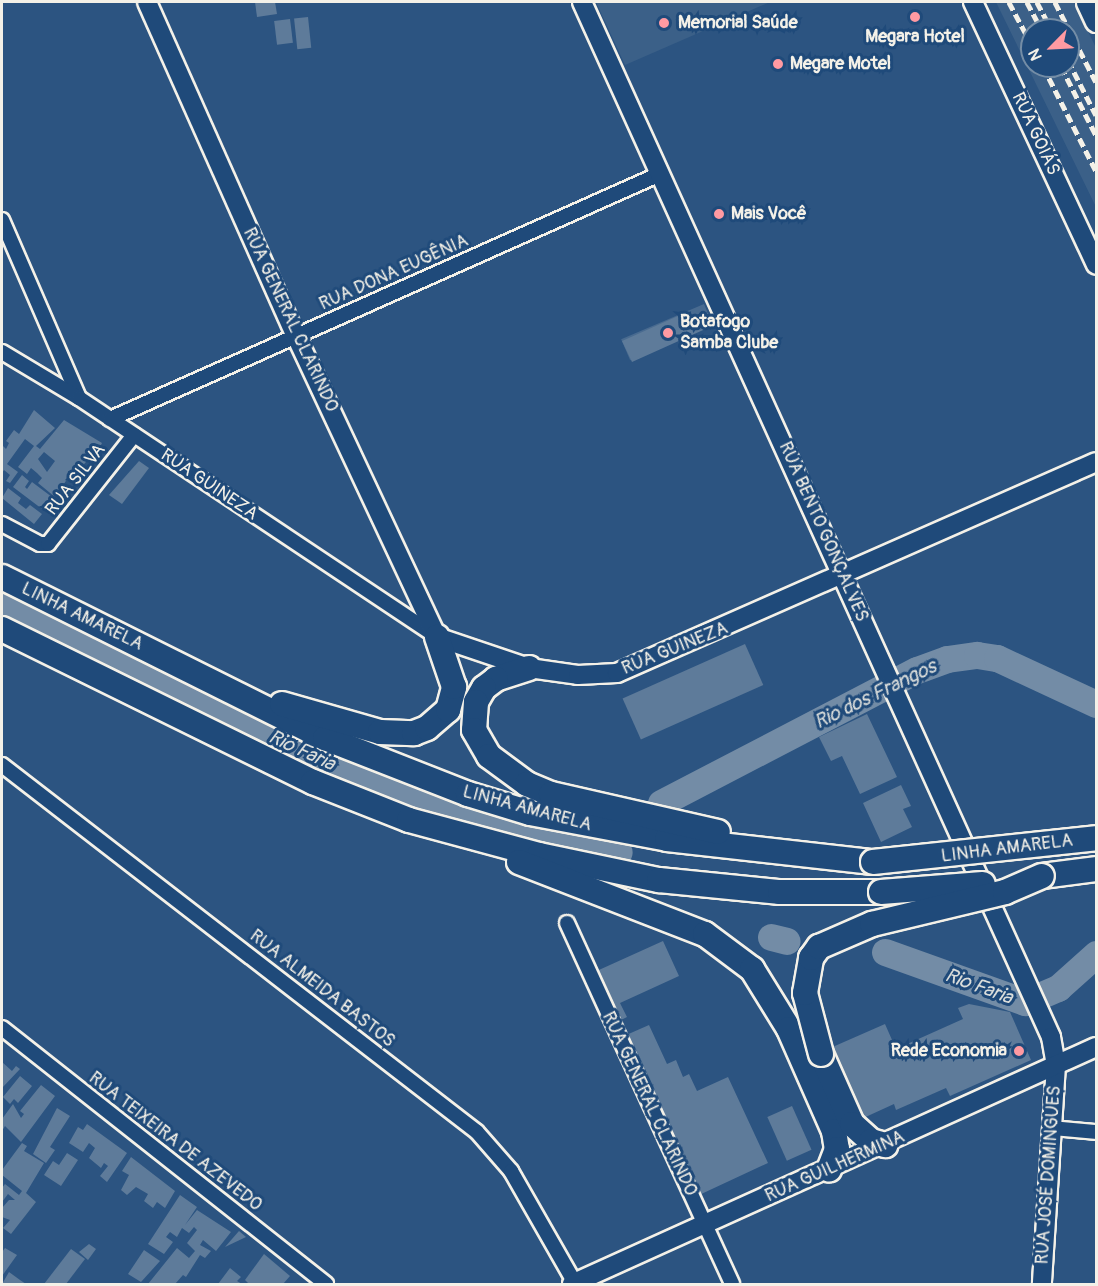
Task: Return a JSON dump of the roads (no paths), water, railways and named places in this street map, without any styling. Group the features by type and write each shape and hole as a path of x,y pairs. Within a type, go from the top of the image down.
{"highway":[{"name":"LINHA AMARELA","path":"2,577 376,761 531,813 667,839 873,862 1096,838"},
{"name":"LINHA AMARELA","path":"2,629 366,806 476,838 659,880 718,888 881,892 1096,869"},
{"path":"249,698 293,707 361,728 414,733 439,720 452,700 451,671 437,637"},
{"path":"530,668 496,679 484,688 472,716 479,741 506,770 551,794 792,853"},
{"path":"476,838 525,865 705,934 752,969 789,1029 834,1131 837,1149 830,1170"},
{"path":"885,1145 871,1141 852,1124 821,1054 805,993 811,958 819,948 872,924 1005,892 1042,876"}],"main road":[{"path":"1088,2 1096,21"}],"street":[{"name":"RUA GENERAL CLARINDO","path":"147,2 296,336 437,637"},
{"name":"RUA BENTO GONÇALVES","path":"582,2 1042,1016 1055,1050 1056,1065"},
{"name":"RUA GOIÁS","path":"974,2 1096,266"},
{"name":"RUA DONA EUGÊNIA","path":"110,419 660,174"},
{"path":"2,220 79,398"},
{"name":"RUA GUINEZA","path":"2,352 79,398 437,637 530,668 578,675 617,673 844,576 1096,462"},
{"name":"RUA SILVA","path":"2,524 43,545 50,543 134,435"},
{"name":"RUA ALMEIDA BASTOS","path":"2,765 477,1132 511,1171 574,1284"},
{"name":"RUA GENERAL CLARINDO","path":"567,923 732,1284"},
{"name":"RUA TEIXEIRA DE AZEVEDO","path":"2,1028 326,1284"},
{"name":"RUA GUILHERMINA","path":"574,1284 830,1170 1096,1047"},
{"name":"RUA JOSÉ DOMINGUES","path":"1042,1284 1056,1065"},
{"path":"1052,1128 1096,1132"}],"waterway":[{"name":"Rio Faria","path":"2,605 321,760 395,790 488,822 619,852"},
{"name":"Rio dos Frangos","path":"661,803 917,670 947,659 977,655 997,658 1096,704"},
{"name":"Rio Faria","path":"771,937 787,941"},
{"name":"Rio Faria","path":"885,952 1025,1002 1058,988 1096,954"}],"railway":[{"path":"1009,2 1020,23"},
{"path":"1027,2 1036,18"},
{"path":"1037,2 1046,18"},
{"path":"1055,2 1096,82"},
{"path":"1049,78 1096,171"},
{"path":"1067,78 1096,135"},
{"path":"1077,78 1096,115"}],"place":[{"name":"Megara Hotel","path":"915,17"},
{"name":"Memorial Saúde","path":"664,23"},
{"name":"Megare Motel","path":"778,64"},
{"name":"Mais Você","path":"719,214"},
{"name":"Botafogo Samba Clube","path":"668,333"},
{"name":"Rede Economia","path":"1019,1051"}]}
